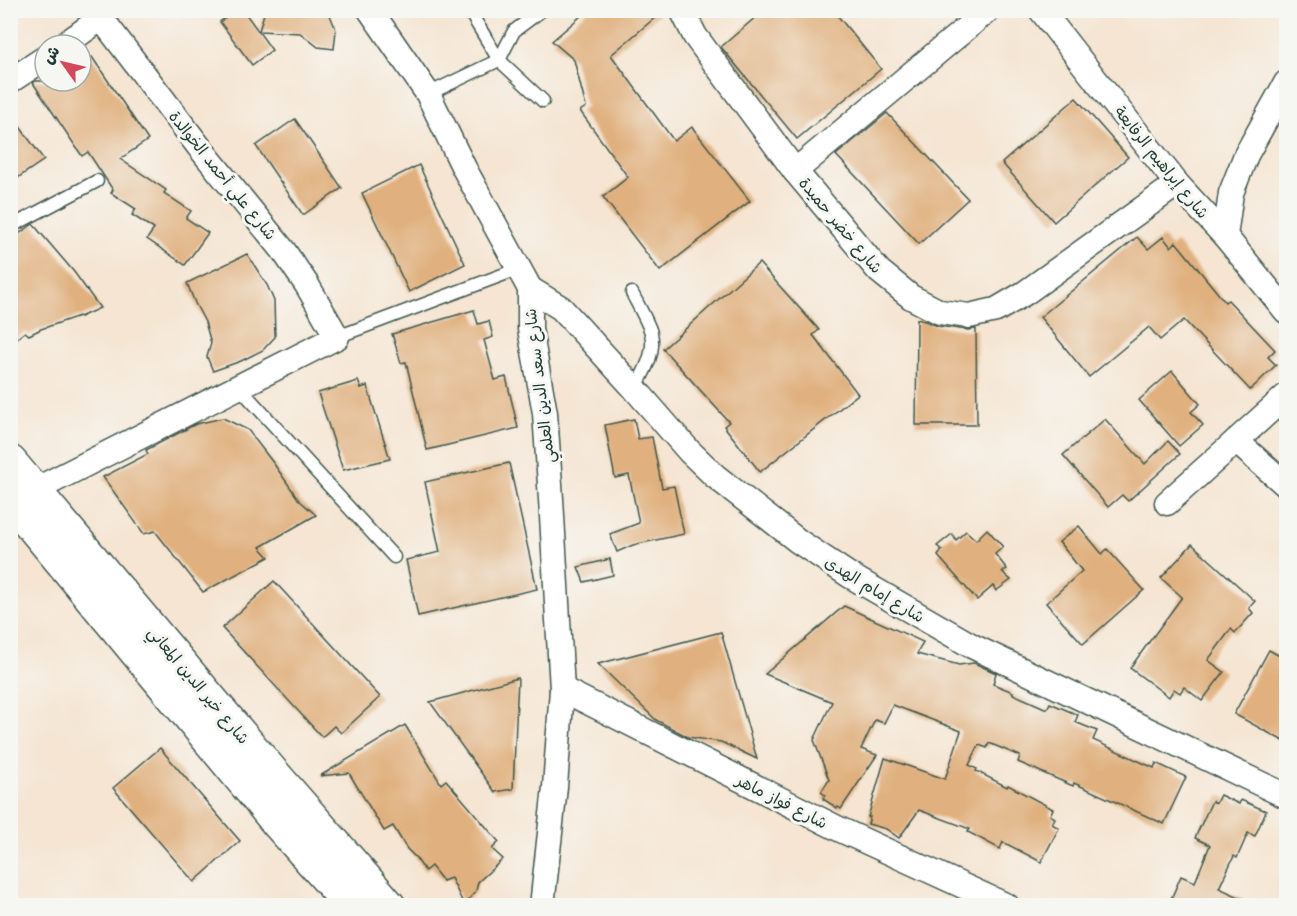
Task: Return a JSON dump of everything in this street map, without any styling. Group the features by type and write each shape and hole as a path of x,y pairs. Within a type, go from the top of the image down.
{"street":[{"name":"شارع سعد الدين العلمي","path":"370,10 428,94 464,168 524,279 530,329 545,413 562,689 555,787 545,874"},
{"name":"شارع خضر حميدة","path":"682,10 695,36 795,171 879,271 911,297 940,312 969,316 996,310 1025,293 1177,183"},
{"path":"795,171 988,10"},
{"name":"شارع إبراهيم الرفايعة","path":"1041,10 1177,183 1225,236 1287,311"},
{"name":"شارع علي أحمد الخوالدة","path":"77,33 97,15 283,250 307,285 337,337"},
{"path":"10,81 33,66"},
{"path":"1225,236 1231,193 1246,155 1287,83"},
{"name":"شارع إمام الهدى","path":"524,279 561,308 689,451 715,476 798,541 849,575 972,646 1287,796"},
{"path":"23,494 337,337"},
{"path":"1167,503 1287,396"},
{"path":"1236,441 1287,485"},
{"name":"شارع خير الدين المعاني","path":"10,462 23,494 278,823 352,906"},
{"name":"شارع خير الدين المعاني","path":"23,494 389,906"},
{"name":"شارع فواز ماهر","path":"562,689 841,830 1006,906"},
{"path":"534,906 545,874"},
{"path":"542,906 545,874"}],"lane":[{"path":"466,10 473,17 499,60 543,101"},
{"path":"428,94 499,60 514,31 542,10"},
{"path":"10,227 98,181"},
{"path":"337,337 524,279"},
{"path":"632,293 651,333 651,352 648,364 635,388"},
{"path":"238,386 394,557"}],"building":[{"path":"235,10 243,10 272,50 252,65 220,22"},
{"path":"265,10 328,10 336,30 334,49 318,47 300,33 259,31"},
{"path":"588,10 664,10 611,55 674,141 692,127 750,201 660,271 603,197 628,177 580,111 586,107 574,60 552,41"},
{"path":"764,10 833,10 881,69 797,139 721,47"},
{"path":"93,58 148,140 120,159 166,190 164,193 191,211 186,218 208,233 185,265 147,239 154,229 132,215 136,209 111,193 113,190 88,152 82,156 40,93 93,93"},
{"path":"1076,98 1128,157 1054,222 1002,163"},
{"path":"10,113 44,160 10,183"},
{"path":"887,113 968,199 919,244 836,155"},
{"path":"295,119 342,188 303,215 256,146"},
{"path":"419,165 465,264 409,292 362,193"},
{"path":"33,224 74,272 100,308 29,335 25,332 10,344 10,240"},
{"path":"1137,237 1148,249 1163,237 1171,247 1176,242 1225,302 1228,300 1275,350 1268,357 1276,365 1250,390 1184,320 1160,340 1149,327 1089,377 1040,317"},
{"path":"247,254 267,285 274,301 275,337 263,350 213,371 207,357 211,343 205,322 187,283"},
{"path":"759,263 819,330 813,335 858,394 760,472 724,426 729,422 663,349"},
{"path":"474,310 478,324 489,321 493,337 484,340 495,380 506,377 518,428 427,450 406,362 401,363 392,334"},
{"path":"917,319 938,326 976,329 977,425 916,425"},
{"path":"1172,371 1200,404 1191,412 1203,425 1179,446 1139,400"},
{"path":"358,381 361,388 367,386 390,459 343,470 318,393"},
{"path":"223,418 248,430 299,500 316,515 260,547 269,557 203,592 155,531 144,534 103,477 148,454 146,450 196,424"},
{"path":"634,419 638,439 652,437 662,488 674,486 684,534 633,545 617,552 610,534 639,523 629,475 615,478 605,425"},
{"path":"1105,419 1145,464 1168,441 1180,454 1128,501 1122,495 1108,507 1063,455"},
{"path":"509,463 537,589 418,616 406,560 440,552 425,482"},
{"path":"1079,526 1102,554 1107,549 1144,590 1083,644 1046,603 1082,571 1059,542"},
{"path":"987,529 1003,547 995,554 1007,569 1002,572 1011,580 996,591 993,586 977,600 938,556 942,550 937,546 952,534 956,540 966,531 976,540"},
{"path":"1192,544 1255,601 1249,608 1253,613 1235,633 1231,629 1208,660 1224,672 1202,701 1184,687 1180,693 1174,689 1169,697 1130,668 1182,597 1161,578"},
{"path":"610,559 613,575 584,582 578,567"},
{"path":"274,581 380,697 341,733 334,726 322,737 222,628"},
{"path":"844,606 923,642 917,654 959,665 974,663 996,673 993,684 1047,709 1050,703 1078,715 1075,722 1097,731 1093,740 1154,768 1156,763 1186,777 1164,824 1074,783 1073,786 1018,762 1020,756 989,743 987,748 979,745 969,765 977,769 976,771 1053,809 1050,815 1055,818 1052,824 1059,828 1041,862 1003,842 1000,849 968,832 970,829 919,810 899,838 886,829 868,824 885,758 945,779 961,731 893,705 884,723 875,720 861,749 877,755 841,809 823,799 825,795 821,792 829,780 814,740 832,702 765,674"},
{"path":"721,632 757,759 721,742 688,737 656,720 598,664"},
{"path":"1269,650 1287,660 1287,743 1234,714"},
{"path":"518,678 513,789 495,792 430,702"},
{"path":"405,725 441,784 446,780 499,842 492,849 503,859 478,882 476,891 464,905 451,878 443,881 431,866 425,871 407,849 393,826 384,831 349,773 320,776"},
{"path":"160,748 240,841 194,882 113,788"},
{"path":"1220,795 1239,804 1241,800 1266,811 1255,836 1248,833 1237,858 1234,856 1219,888 1259,906 1168,906 1181,876 1195,882 1210,845 1195,838 1212,801 1216,803"}]}
